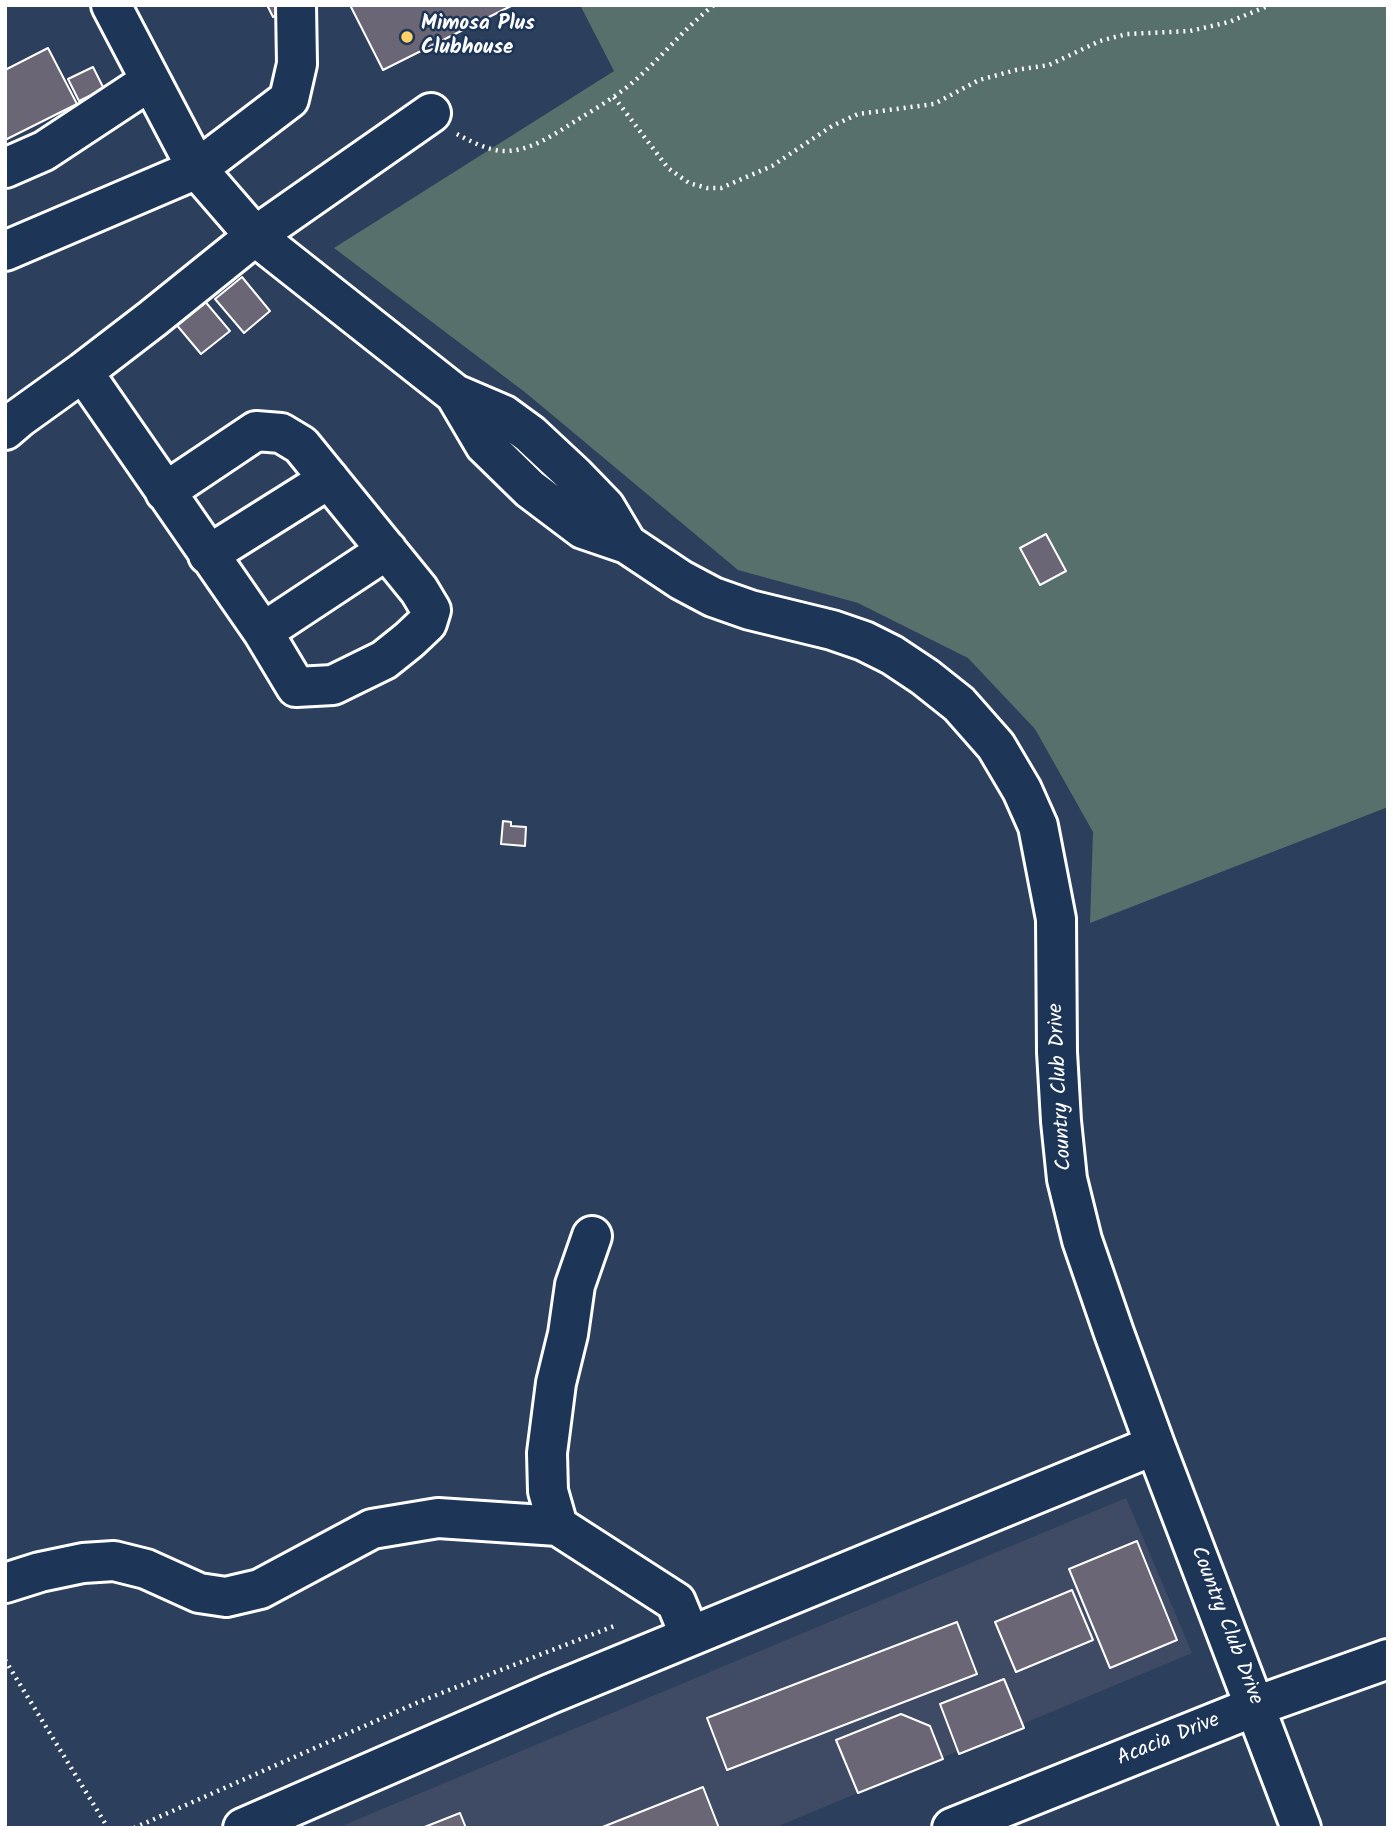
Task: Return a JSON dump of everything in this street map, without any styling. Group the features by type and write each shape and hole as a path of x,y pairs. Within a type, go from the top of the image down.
{"street":[{"path":"111,5 197,169 255,236"},
{"path":"5,251 197,169 289,99 297,64 296,5"},
{"path":"5,168 44,151 150,81"},
{"path":"10,417 83,372 255,236 431,113"},
{"name":"Country Club Drive","path":"255,236 455,394 485,444 530,489 583,529 627,544 681,580 713,597 750,610 832,630 864,641 925,677 959,704 996,746 1022,790 1038,827 1056,919 1061,1121 1067,1179 1082,1240 1155,1445 1301,1828"},
{"path":"83,372 208,555 263,632 296,687 333,685 384,660 427,622 431,610 419,590 301,444 281,433 256,431 165,492"},
{"path":"208,555 329,479"},
{"path":"263,632 387,550"},
{"path":"558,1526 548,1491 547,1453 555,1383 568,1334 575,1285 592,1236"},
{"path":"243,1828 550,1693 1155,1445"},
{"path":"5,1583 83,1563 114,1561 146,1569 199,1593 226,1597 260,1589 372,1529 438,1518 558,1526 676,1602 690,1636"},
{"name":"Acacia Drive","path":"952,1828 1255,1706 1388,1659"}],"path":[{"path":"431,113 451,131 500,151 520,149 542,141 614,97 640,76 714,5"},
{"path":"614,97 668,168 689,183 707,188 721,188 772,166 832,126 858,114 934,104 979,80 1016,69 1049,65 1100,41 1127,34 1190,31 1211,27 1270,5"},
{"path":"5,1660 108,1828"}],"shaded area":[{"path":"1126,1498 1192,1653 774,1828 337,1828"}],"green space":[{"path":"580,5 1388,5 1388,807 1090,923 1093,832 1035,729 968,658 858,603 738,570 526,393 334,248 614,71"}],"building":[{"path":"267,5 295,5 273,17"},
{"name":"Mimosa Plus Clubhouse","path":"350,5 513,5 383,70"},
{"path":"48,48 77,104 5,140 5,70"},
{"path":"93,67 104,89 79,101 68,79"},
{"path":"242,277 270,311 244,333 215,299"},
{"path":"203,299 230,331 201,354 175,323"},
{"path":"1046,534 1066,571 1040,585 1020,548"},
{"path":"503,821 511,822 511,826 526,827 525,846 501,844"},
{"path":"1137,1541 1177,1640 1110,1668 1069,1569"},
{"path":"1072,1590 1093,1640 1016,1672 995,1622"},
{"path":"957,1622 977,1674 727,1770 707,1718"},
{"path":"1004,1679 1024,1728 959,1754 940,1704"},
{"path":"901,1714 930,1726 943,1759 858,1793 836,1740"},
{"path":"703,1787 719,1828 600,1828"},
{"path":"460,1813 466,1828 422,1828"}],"place":[{"name":"Mimosa Plus Clubhouse","path":"407,37"}]}
